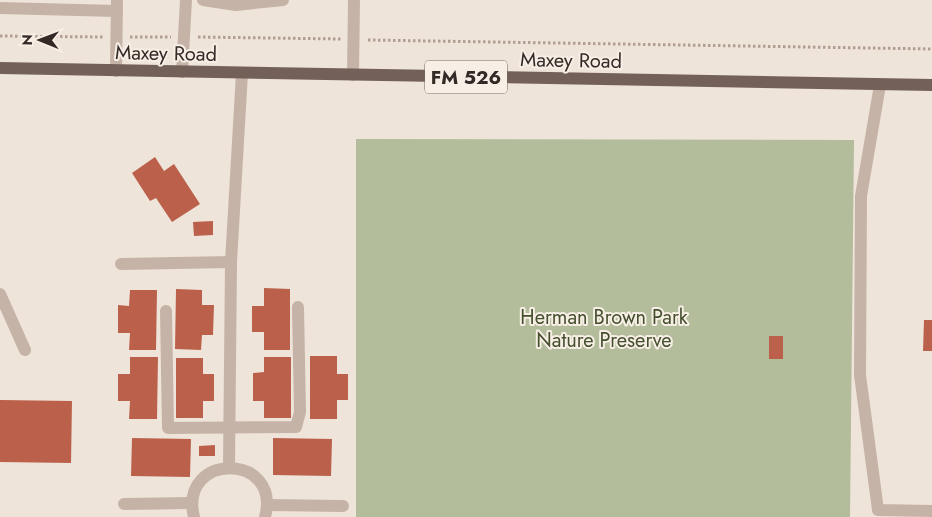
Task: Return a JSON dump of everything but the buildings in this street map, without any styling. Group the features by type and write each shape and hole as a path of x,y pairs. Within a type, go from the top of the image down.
{"main road":[{"name":"Maxey Road","path":"0,68 932,85"}],"lane":[{"path":"182,72 186,0"},
{"path":"203,0 236,5 283,0"},
{"path":"353,75 354,0"},
{"path":"0,8 19,4 117,6 116,70"},
{"path":"229,467 231,262 242,73"},
{"path":"880,85 861,196 861,388 871,448 878,510 932,511"},
{"path":"121,264 231,262"},
{"path":"0,294 25,350"},
{"path":"166,311 168,428 296,427 300,412 298,307"},
{"path":"194,517 192,503 200,482 218,469 229,467 241,469 256,478 266,493 267,511 343,506"},
{"path":"124,504 192,503"}],"path":[{"path":"0,36 354,39 932,49"}],"green space":[{"name":"Herman Brown Park Nature Preserve","path":"356,139 854,140 850,517 356,517"}]}
